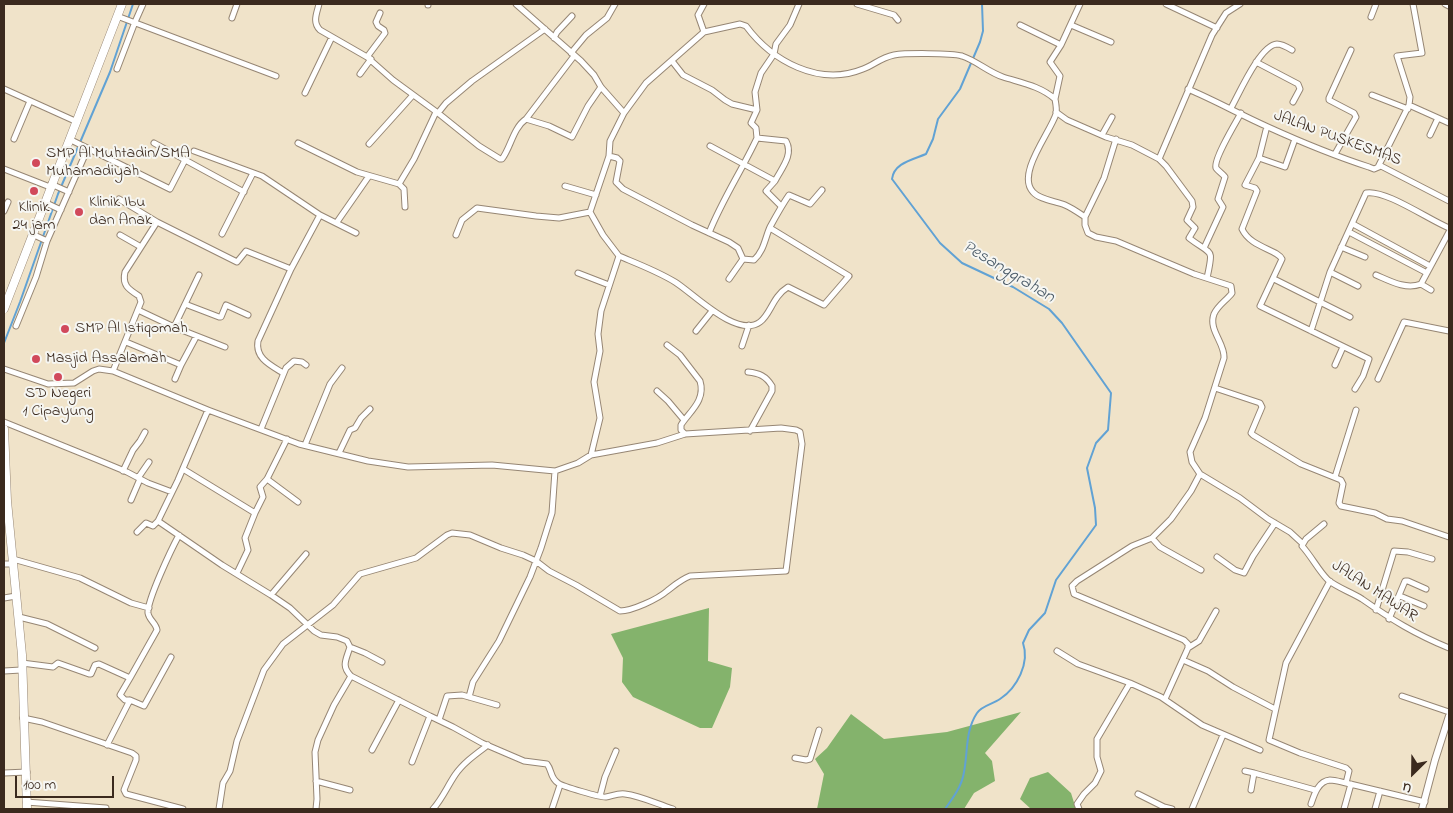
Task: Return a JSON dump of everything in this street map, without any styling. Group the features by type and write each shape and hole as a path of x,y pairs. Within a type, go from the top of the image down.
{"main road":[{"path":"4,308 35,235 75,121 119,17 122,4"},
{"path":"4,429 6,501 19,617 22,667 27,772 26,805"}],"street":[{"path":"118,70 133,22 143,4"},
{"path":"232,18 237,4"},
{"path":"319,4 315,19 316,26 369,58 413,96 479,146 501,159 522,122 572,54 586,35 607,18 615,4"},
{"path":"516,4 594,75 601,87 624,113"},
{"path":"704,4 698,15 704,32"},
{"path":"709,233 718,210 745,165 757,138 757,130 751,124 756,110 755,95 760,73 774,54 776,44 790,25 798,4"},
{"path":"857,4 894,15 898,20"},
{"path":"1080,4 1061,45 1050,63 1060,76 1055,99 1056,112 1031,166 1028,182 1032,191 1037,196 1063,204 1086,217"},
{"path":"1166,4 1217,28"},
{"path":"1159,159 1188,89 1217,28 1226,14 1240,4"},
{"path":"1371,17 1376,4"},
{"path":"1378,167 1408,107 1410,97 1398,56 1422,53 1413,4"},
{"path":"1444,4 1449,6"},
{"path":"360,74 385,33 376,22 380,13"},
{"path":"554,38 572,16"},
{"path":"119,17 276,76"},
{"path":"770,228 849,276 824,305 788,287 775,298 760,322 741,325 712,311 677,283 660,273 619,256 603,235 590,212 609,156 610,141 624,113 646,83 704,32 742,24 774,54 813,74 831,75 863,69 875,61 894,55 949,54 961,56 997,75 1047,92 1055,99"},
{"path":"1020,25 1061,45"},
{"path":"1071,25 1111,42"},
{"path":"399,184 437,113 446,103 472,81 545,29"},
{"path":"305,93 332,37"},
{"path":"1231,108 1256,62 1269,47 1275,44 1292,50"},
{"path":"1335,154 1356,117 1354,113 1329,100 1351,50"},
{"path":"672,61 683,75 712,90 725,100 732,104 756,110"},
{"path":"1256,62 1298,84 1300,89 1293,102"},
{"path":"526,119 550,126 572,137 582,115 601,87"},
{"path":"4,89 75,121"},
{"name":"JALAN PUSKESMAS","path":"1188,89 1296,139 1370,168 1381,166 1393,171 1449,201"},
{"path":"1372,95 1449,123"},
{"path":"369,144 413,96"},
{"path":"14,139 30,101"},
{"path":"1056,112 1068,120 1110,139 1116,139 1132,145 1159,159 1190,198 1193,207 1187,220 1195,228 1188,238 1209,251 1212,257 1207,278"},
{"path":"1204,248 1223,207 1218,199 1225,177 1217,170 1216,164 1228,134 1240,113"},
{"path":"1102,135 1112,117"},
{"path":"1430,135 1438,118"},
{"path":"1266,130 1259,158 1245,185 1255,188 1257,191 1242,229 1260,247 1282,257 1274,279 1260,306 1369,359 1363,376 1354,389"},
{"path":"757,138 788,142 789,154 775,181 766,191 781,206"},
{"path":"70,139 170,189 185,160"},
{"path":"1116,139 1104,178 1086,217 1086,232 1096,237 1116,241 1141,253 1226,284 1231,286 1233,290 1229,298 1223,302 1214,315 1213,323 1216,335 1225,351 1205,418 1190,452 1192,462 1200,474 1191,491 1171,519 1152,538 1128,548 1076,581 1072,586 1074,594 1184,640 1188,644 1188,648"},
{"path":"1259,158 1285,167 1296,139"},
{"path":"154,143 244,192"},
{"path":"298,144 340,165 369,176 399,184 404,189 405,207"},
{"path":"710,146 775,181"},
{"path":"16,326 36,277 46,240 86,147"},
{"path":"194,151 262,176 320,215 356,233"},
{"path":"609,156 620,161 617,185 651,205 718,236 738,248 743,259"},
{"path":"4,168 67,191"},
{"path":"222,234 253,173"},
{"path":"337,222 369,176"},
{"path":"565,186 596,195"},
{"path":"743,259 754,260 758,256 781,206 790,195 810,204 822,190"},
{"path":"1311,331 1330,272 1350,232 1366,193 1372,192 1387,196 1434,222 1449,228"},
{"path":"119,199 156,222 237,262 246,251 292,269"},
{"path":"4,211 8,202"},
{"path":"47,203 60,209"},
{"path":"456,235 462,220 477,208 558,218 590,212"},
{"path":"283,373 267,363 259,354 257,349 258,341 320,215"},
{"path":"113,371 142,302 139,296 127,289 123,279 125,272 156,222"},
{"path":"1353,224 1430,266"},
{"path":"1350,232 1427,273"},
{"path":"1376,275 1398,285 1416,286 1421,284 1449,232"},
{"path":"35,235 46,240"},
{"path":"120,235 141,247"},
{"path":"1341,247 1365,257"},
{"path":"590,455 600,418 594,382 600,351 598,334 601,311 619,256"},
{"path":"729,279 743,259"},
{"path":"1330,272 1358,286"},
{"path":"578,273 609,284"},
{"path":"174,328 199,275"},
{"path":"1274,279 1350,317"},
{"path":"1421,284 1432,290"},
{"path":"185,304 219,317 221,317 226,305 248,315"},
{"path":"138,310 174,328 225,347"},
{"path":"696,331 712,311"},
{"path":"1378,379 1404,322 1449,331"},
{"path":"742,346 749,325"},
{"path":"175,379 196,337"},
{"path":"126,342 181,365"},
{"path":"667,345 680,355 702,386 696,406 684,420 681,427 685,434"},
{"path":"1335,365 1343,347"},
{"path":"262,429 286,368 294,361 302,362 306,365"},
{"path":"305,445 330,384 342,368"},
{"path":"4,369 48,384 74,383 93,371 100,369 113,371 208,410 305,445 368,461 408,467 492,465 555,472 578,463 590,455 657,443 685,434 781,428 800,432 802,444 786,571 690,576 681,580 656,598 623,611 616,610 549,571 536,561 470,535 452,533 416,558 360,574 333,604 283,644 264,670 237,742 230,770 223,783 219,809"},
{"path":"748,372 758,373 768,379 772,386 772,391 750,430"},
{"path":"1214,388 1262,405 1251,433 1255,438 1301,464 1341,480 1343,484 1339,502 1341,506 1375,513 1387,519 1402,521 1449,537"},
{"path":"657,391 668,400 684,420"},
{"path":"339,453 350,430 355,428 370,409"},
{"path":"137,532 146,523 153,526 158,521 208,410"},
{"path":"1335,477 1356,410"},
{"path":"4,422 172,492"},
{"path":"123,471 133,450 145,432"},
{"path":"237,574 248,550 245,538 263,497 260,487 267,479 287,439"},
{"path":"131,500 148,462"},
{"path":"183,469 255,513"},
{"path":"468,697 473,682 498,641 536,561 552,513 555,472"},
{"name":"JALAN MAWAR","path":"1200,474 1290,532 1303,544 1302,546 1320,572 1330,581 1423,638 1449,648"},
{"path":"267,479 298,502"},
{"path":"158,521 237,574 271,594 290,608 307,626 321,635 337,637 347,641 350,647 344,666 345,670 352,676 488,745 524,761 547,764 551,769 552,777 560,785 605,798 624,794 640,797 673,809"},
{"path":"1217,557 1235,570 1244,573 1275,523"},
{"path":"1303,544 1306,539 1324,524"},
{"path":"171,657 144,706 130,700 125,700 120,695 157,630 148,614 149,608 167,559 179,535"},
{"path":"1152,538 1160,548 1201,570"},
{"path":"1376,610 1394,551 1408,552 1432,558"},
{"path":"271,594 306,554"},
{"path":"4,564 13,562 80,578 130,603 149,608"},
{"path":"1390,619 1405,581 1408,580 1426,589"},
{"path":"1330,581 1286,663 1269,740 1300,753 1346,768 1349,771 1344,809"},
{"path":"4,598 16,596"},
{"path":"1400,596 1424,606"},
{"path":"1165,699 1188,648 1199,641 1216,611"},
{"path":"19,617 47,624 95,648"},
{"path":"350,647 365,652 382,662"},
{"path":"1056,651 1078,664 1130,683 1165,699 1202,725 1260,750"},
{"path":"1183,660 1208,671 1233,687 1275,709"},
{"path":"4,671 22,667 54,667 58,663 91,674 95,665 98,664 130,678"},
{"path":"316,809 315,752 318,740 334,705 352,676"},
{"path":"1077,808 1084,794 1095,783 1101,771 1097,757 1097,739 1130,683"},
{"path":"439,720 447,696 462,695 497,705"},
{"path":"1402,696 1449,712"},
{"path":"107,745 130,700"},
{"path":"372,750 399,700"},
{"path":"412,762 430,716"},
{"path":"1422,809 1435,760 1448,725 1449,716"},
{"path":"24,718 64,728 132,753 136,756 136,760 124,790 126,794 183,809"},
{"path":"795,758 810,759 819,730"},
{"path":"1192,809 1223,735"},
{"path":"433,809 442,799 455,774 466,762 488,745"},
{"path":"600,796 605,777 616,751"},
{"path":"1245,771 1315,790"},
{"path":"4,773 27,772"},
{"path":"1251,790 1254,773"},
{"path":"1311,804 1315,790 1330,780 1425,802"},
{"path":"316,781 350,790"},
{"path":"552,809 560,785"},
{"path":"1375,809 1380,791"},
{"path":"1138,794 1164,808 1172,809"},
{"path":"26,805 106,808"}],"green space":[{"path":"709,608 708,661 732,668 730,687 712,728 700,728 633,697 622,682 623,658 611,634"},
{"path":"1021,712 985,753 992,761 995,781 974,793 964,809 817,809 824,774 815,759 827,748 851,714 884,739 947,732"},
{"path":"1048,772 1071,793 1076,809 1031,809 1020,799 1030,778"}],"waterway":[{"path":"4,343 58,194 110,72 133,4"},
{"name":"Pesanggrahan","path":"945,809 957,792 963,777 970,727 973,720 979,711 1000,699 1017,682 1025,659 1023,643 1029,630 1045,613 1056,580 1096,525 1095,508 1087,468 1096,443 1108,430 1111,393 1062,323 1049,309 1013,287 962,263 940,243 892,179 896,169 900,166 926,154 933,139 938,119 960,89 983,31 982,4"}],"place":[{"name":"SMP Al Muhtadin/SMA Muhamadiyah","path":"36,163"},
{"name":"Klinik 24 jam","path":"34,191"},
{"name":"Klinik Ibu dan Anak","path":"79,212"},
{"name":"SMP Al Istiqomah","path":"65,329"},
{"name":"Masjid Assalamah","path":"36,359"},
{"name":"SD Negeri 1 Cipayung","path":"58,377"}]}
